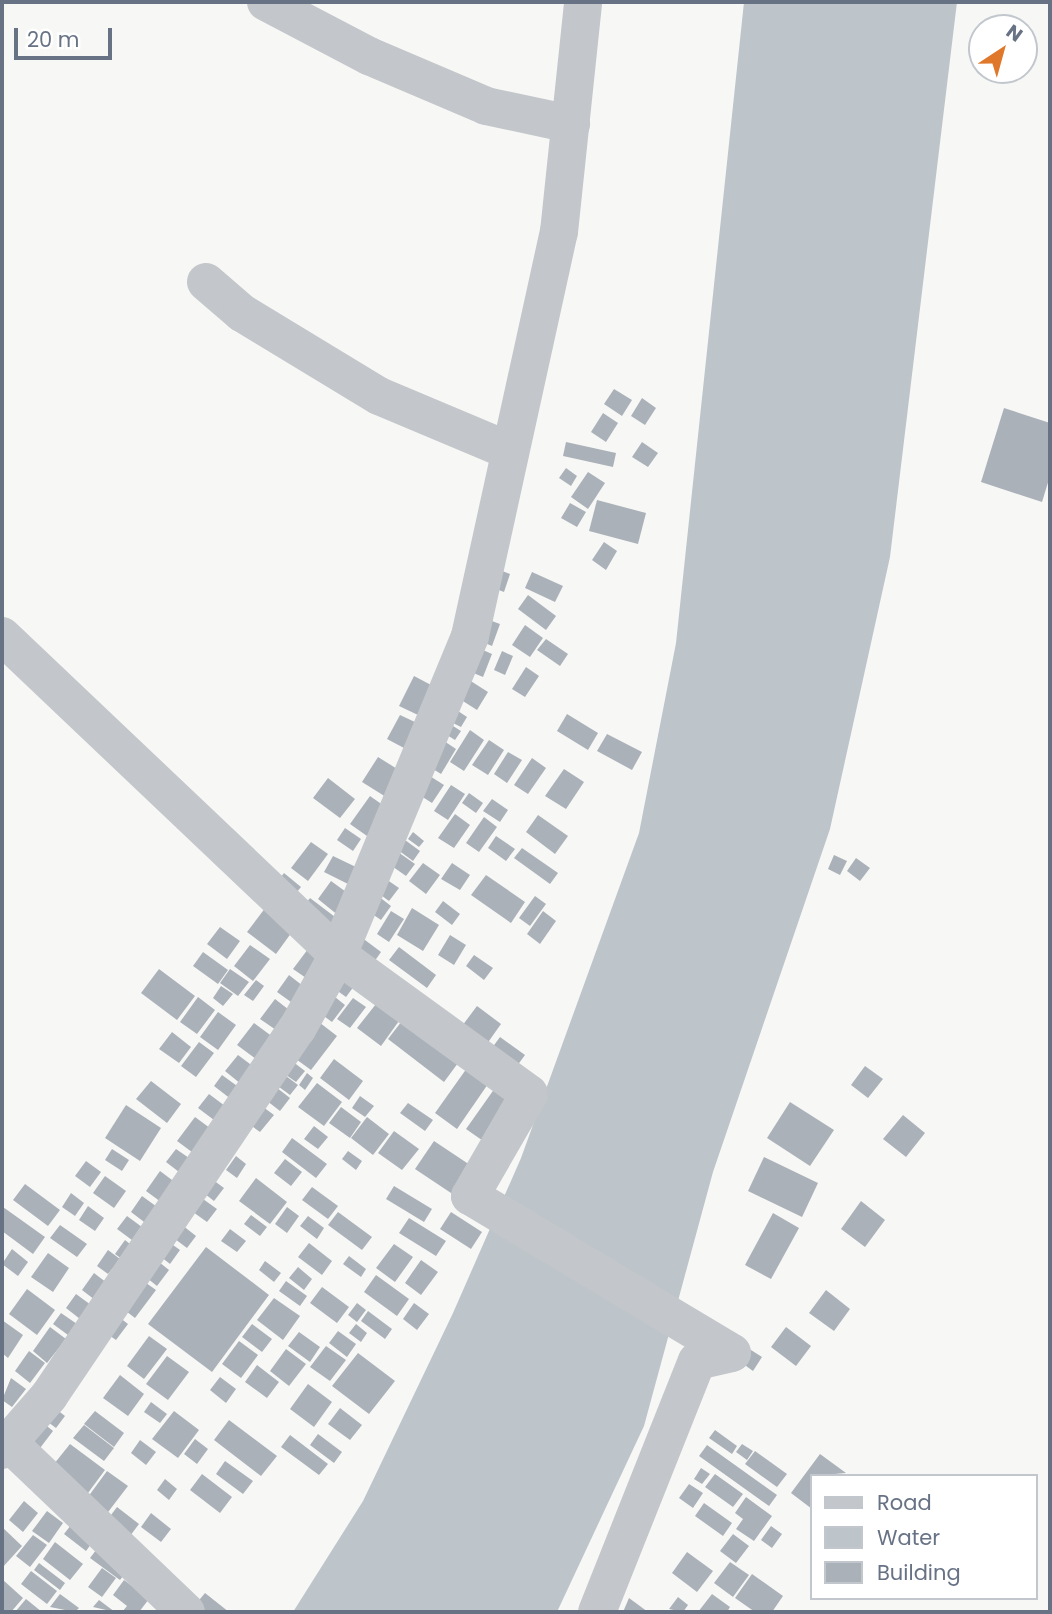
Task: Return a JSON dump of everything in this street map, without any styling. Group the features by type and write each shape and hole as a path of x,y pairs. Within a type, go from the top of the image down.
{"street":[{"path":"266,2 369,56 486,106 571,124"},
{"path":"186,1612 5,1446 133,1275 297,1029 338,955 470,636 559,232 583,2"},
{"path":"206,282 242,313 379,396 510,451"},
{"path":"2,636 338,955 529,1094 470,1196 732,1353 697,1361 597,1612"}],"water":[{"path":"744,2 957,2 890,557 830,829 713,1172 644,1426 557,1612 293,1612 363,1501 453,1313 521,1158 639,833 676,643"}],"building":[{"path":"614,389 632,400 622,416 604,404"},
{"path":"642,398 656,408 645,425 631,416"},
{"path":"1004,408 1050,423 1050,476 1042,502 981,482"},
{"path":"603,413 618,423 606,442 591,432"},
{"path":"566,442 616,453 613,467 563,456"},
{"path":"642,442 658,453 648,467 632,457"},
{"path":"566,468 577,476 571,486 559,478"},
{"path":"588,472 605,483 588,509 571,497"},
{"path":"597,500 646,513 638,544 589,531"},
{"path":"570,503 586,512 577,527 561,518"},
{"path":"604,542 617,551 606,570 592,560"},
{"path":"497,569 510,574 504,592 491,587"},
{"path":"532,572 563,586 555,602 525,588"},
{"path":"528,595 556,616 546,630 518,609"},
{"path":"481,617 500,624 492,646 473,638"},
{"path":"525,625 543,638 530,657 512,645"},
{"path":"546,639 568,654 560,666 537,650"},
{"path":"474,646 492,654 483,677 464,669"},
{"path":"502,651 513,656 505,675 494,670"},
{"path":"526,667 539,676 525,697 512,689"},
{"path":"414,676 433,686 418,715 399,706"},
{"path":"466,678 488,692 477,710 455,696"},
{"path":"452,707 467,717 461,727 445,719"},
{"path":"567,714 598,733 588,750 557,731"},
{"path":"400,715 417,723 404,748 387,739"},
{"path":"445,721 461,731 455,740 439,730"},
{"path":"470,730 484,740 464,771 450,762"},
{"path":"607,734 642,752 632,770 597,751"},
{"path":"441,739 456,749 441,774 425,764"},
{"path":"489,740 504,750 488,775 472,765"},
{"path":"508,752 522,760 507,783 494,774"},
{"path":"378,757 402,772 386,797 362,782"},
{"path":"532,758 546,768 528,794 514,785"},
{"path":"564,769 584,782 566,809 545,796"},
{"path":"425,773 444,785 432,803 413,791"},
{"path":"328,778 355,799 340,818 313,798"},
{"path":"451,785 465,794 448,820 434,811"},
{"path":"469,793 483,803 476,813 462,803"},
{"path":"370,796 387,808 367,836 350,824"},
{"path":"492,799 508,810 500,822 483,811"},
{"path":"455,814 470,825 454,848 438,838"},
{"path":"538,815 568,836 555,854 526,832"},
{"path":"484,817 497,827 479,852 466,843"},
{"path":"345,828 361,839 353,851 337,840"},
{"path":"413,832 424,841 419,847 408,839"},
{"path":"496,836 515,849 506,861 488,848"},
{"path":"405,840 420,851 413,861 398,850"},
{"path":"311,842 328,854 308,881 291,868"},
{"path":"522,848 558,873 550,884 514,858"},
{"path":"398,852 415,864 406,876 389,864"},
{"path":"834,855 847,861 840,875 828,869"},
{"path":"333,856 358,868 350,885 324,872"},
{"path":"856,858 870,868 860,881 847,871"},
{"path":"423,863 440,875 426,894 409,881"},
{"path":"452,863 470,875 460,890 441,879"},
{"path":"284,873 301,887 292,898 275,885"},
{"path":"486,875 525,902 511,923 471,895"},
{"path":"383,877 399,888 389,901 374,890"},
{"path":"331,881 353,897 339,916 318,899"},
{"path":"373,892 391,906 381,920 362,907"},
{"path":"535,896 546,904 530,926 519,918"},
{"path":"310,898 343,923 332,939 298,914"},
{"path":"443,901 460,914 452,925 435,912"},
{"path":"269,903 297,925 276,954 247,932"},
{"path":"412,908 439,925 423,951 397,935"},
{"path":"391,911 404,919 389,942 377,934"},
{"path":"543,911 556,921 540,944 527,934"},
{"path":"220,927 240,941 227,959 207,944"},
{"path":"357,934 381,952 369,969 345,951"},
{"path":"450,935 466,945 454,965 438,955"},
{"path":"250,945 270,959 253,981 234,966"},
{"path":"311,945 327,957 309,980 293,969"},
{"path":"399,947 436,975 427,988 389,960"},
{"path":"203,952 228,970 218,984 193,966"},
{"path":"474,955 493,968 484,980 466,966"},
{"path":"159,969 195,996 177,1020 141,993"},
{"path":"230,969 249,982 238,996 220,983"},
{"path":"289,975 303,986 291,1002 277,992"},
{"path":"360,978 346,997 328,984"},
{"path":"256,980 264,986 253,1001 244,995"},
{"path":"221,986 233,994 223,1006 213,998"},
{"path":"330,993 345,1005 332,1022 317,1011"},
{"path":"198,997 215,1010 197,1034 180,1022"},
{"path":"353,998 366,1007 350,1028 337,1019"},
{"path":"275,999 293,1013 279,1032 260,1019"},
{"path":"376,1004 399,1021 381,1046 357,1028"},
{"path":"477,1006 501,1024 484,1048 459,1030"},
{"path":"218,1012 236,1025 218,1050 200,1037"},
{"path":"405,1017 461,1059 444,1082 388,1039"},
{"path":"315,1019 337,1036 311,1070 289,1054"},
{"path":"254,1023 281,1043 264,1065 237,1045"},
{"path":"172,1032 191,1047 179,1063 159,1049"},
{"path":"500,1037 525,1055 514,1070 489,1052"},
{"path":"199,1042 214,1053 196,1077 181,1066"},
{"path":"238,1055 254,1067 241,1084 225,1071"},
{"path":"288,1058 305,1071 296,1082 279,1070"},
{"path":"334,1059 363,1081 349,1100 320,1078"},
{"path":"865,1066 883,1079 868,1098 851,1085"},
{"path":"467,1068 488,1084 457,1129 435,1113"},
{"path":"278,1070 298,1085 290,1095 271,1081"},
{"path":"307,1073 313,1078 305,1090 299,1085"},
{"path":"222,1075 244,1091 236,1103 214,1086"},
{"path":"151,1081 181,1104 167,1123 136,1099"},
{"path":"317,1083 342,1102 324,1126 298,1107"},
{"path":"272,1084 290,1098 280,1111 262,1097"},
{"path":"495,1088 515,1102 486,1143 466,1129"},
{"path":"209,1094 229,1109 218,1123 198,1108"},
{"path":"360,1096 374,1106 365,1117 352,1108"},
{"path":"255,1101 274,1115 260,1132 242,1119"},
{"path":"790,1102 834,1130 810,1166 767,1138"},
{"path":"408,1103 433,1120 425,1131 400,1113"},
{"path":"126,1105 161,1128 140,1161 105,1138"},
{"path":"341,1107 361,1122 350,1138 329,1123"},
{"path":"903,1115 925,1133 906,1157 883,1139"},
{"path":"195,1117 214,1131 196,1155 177,1141"},
{"path":"367,1117 389,1134 373,1155 351,1138"},
{"path":"314,1126 328,1137 318,1149 304,1139"},
{"path":"394,1131 419,1149 402,1170 378,1153"},
{"path":"292,1138 327,1164 316,1178 282,1152"},
{"path":"434,1141 479,1171 460,1199 415,1169"},
{"path":"112,1149 129,1160 122,1171 105,1160"},
{"path":"176,1149 189,1158 179,1172 166,1162"},
{"path":"348,1151 362,1161 356,1170 342,1159"},
{"path":"236,1156 246,1164 237,1178 226,1170"},
{"path":"764,1157 818,1183 802,1217 748,1191"},
{"path":"285,1159 302,1172 291,1186 274,1173"},
{"path":"86,1161 101,1172 90,1187 75,1176"},
{"path":"160,1171 176,1183 161,1202 146,1191"},
{"path":"205,1174 224,1188 214,1201 196,1187"},
{"path":"105,1176 126,1191 114,1208 93,1193"},
{"path":"256,1178 287,1202 270,1224 239,1201"},
{"path":"25,1184 60,1210 48,1226 13,1200"},
{"path":"394,1186 432,1209 424,1222 386,1199"},
{"path":"312,1187 338,1206 328,1219 302,1200"},
{"path":"71,1193 84,1203 75,1216 62,1207"},
{"path":"196,1194 217,1209 207,1222 186,1207"},
{"path":"142,1196 164,1212 152,1228 131,1212"},
{"path":"861,1201 885,1220 865,1247 841,1229"},
{"path":"88,1206 104,1218 95,1231 79,1220"},
{"path":"3,1207 45,1237 33,1254 2,1231"},
{"path":"287,1207 299,1216 287,1233 275,1224"},
{"path":"338,1212 372,1237 362,1250 328,1225"},
{"path":"451,1212 482,1232 471,1249 440,1229"},
{"path":"773,1213 799,1228 771,1279 745,1265"},
{"path":"251,1215 267,1227 260,1236 244,1224"},
{"path":"127,1216 146,1230 136,1243 117,1229"},
{"path":"308,1216 324,1228 317,1239 300,1226"},
{"path":"409,1218 446,1241 436,1256 399,1233"},
{"path":"177,1221 196,1236 187,1248 167,1233"},
{"path":"60,1225 87,1244 77,1257 50,1238"},
{"path":"230,1229 246,1241 237,1252 221,1241"},
{"path":"125,1240 136,1249 126,1262 115,1254"},
{"path":"166,1240 180,1250 170,1264 156,1253"},
{"path":"309,1243 332,1261 322,1275 298,1257"},
{"path":"394,1244 413,1257 395,1282 376,1268"},
{"path":"206,1247 269,1295 212,1372 148,1324"},
{"path":"12,1249 28,1262 18,1276 2,1264"},
{"path":"108,1250 120,1259 108,1274 97,1266"},
{"path":"48,1253 69,1268 53,1292 31,1277"},
{"path":"349,1256 366,1269 361,1277 343,1264"},
{"path":"154,1258 169,1270 157,1286 142,1274"},
{"path":"421,1260 438,1272 421,1295 405,1283"},
{"path":"265,1261 281,1273 274,1282 259,1270"},
{"path":"298,1267 312,1279 304,1290 289,1278"},
{"path":"94,1273 107,1283 95,1300 82,1290"},
{"path":"376,1275 409,1299 397,1316 364,1292"},
{"path":"139,1278 156,1290 135,1318 118,1305"},
{"path":"286,1281 307,1296 300,1306 279,1291"},
{"path":"322,1287 349,1307 337,1323 310,1303"},
{"path":"27,1289 55,1310 37,1335 9,1314"},
{"path":"826,1290 850,1309 834,1331 809,1313"},
{"path":"76,1294 91,1305 80,1319 66,1308"},
{"path":"274,1298 300,1316 283,1340 257,1320"},
{"path":"357,1303 366,1310 357,1322 348,1315"},
{"path":"414,1303 429,1314 417,1330 403,1319"},
{"path":"368,1311 392,1329 385,1339 361,1321"},
{"path":"61,1313 77,1324 68,1335 53,1324"},
{"path":"115,1314 128,1324 116,1340 103,1331"},
{"path":"2,1320 23,1335 8,1358 2,1353"},
{"path":"252,1324 272,1339 262,1352 242,1337"},
{"path":"356,1324 367,1333 361,1342 349,1333"},
{"path":"50,1327 66,1339 47,1363 33,1351"},
{"path":"786,1327 811,1346 796,1366 771,1347"},
{"path":"338,1331 356,1344 347,1357 329,1343"},
{"path":"299,1332 320,1347 310,1362 288,1346"},
{"path":"149,1336 167,1349 144,1379 127,1366"},
{"path":"239,1341 258,1355 241,1378 222,1364"},
{"path":"326,1346 346,1360 330,1381 310,1367"},
{"path":"286,1349 306,1364 289,1386 270,1371"},
{"path":"751,1350 762,1357 753,1371 742,1363"},
{"path":"29,1351 45,1363 30,1383 15,1371"},
{"path":"358,1353 395,1381 369,1414 332,1386"},
{"path":"167,1356 189,1372 168,1400 146,1384"},
{"path":"257,1365 279,1382 267,1398 245,1382"},
{"path":"120,1375 144,1394 128,1416 103,1398"},
{"path":"220,1377 236,1389 226,1403 210,1390"},
{"path":"11,1378 26,1389 12,1407 2,1400"},
{"path":"308,1384 332,1402 314,1427 290,1409"},
{"path":"47,1402 65,1416 56,1428 37,1414"},
{"path":"151,1402 167,1414 160,1423 144,1412"},
{"path":"340,1408 362,1425 350,1440 328,1424"},
{"path":"95,1411 124,1433 114,1447 84,1424"},
{"path":"174,1411 199,1430 178,1458 152,1439"},
{"path":"36,1417 53,1431 34,1456"},
{"path":"229,1420 277,1456 261,1476 214,1440"},
{"path":"84,1425 114,1448 104,1461 73,1438"},
{"path":"715,1430 737,1446 732,1454 709,1438"},
{"path":"318,1434 342,1452 334,1463 310,1445"},
{"path":"290,1435 328,1464 319,1475 281,1447"},
{"path":"195,1439 208,1449 197,1464 184,1454"},
{"path":"140,1440 156,1452 146,1465 131,1453"},
{"path":"70,1444 105,1470 82,1501 46,1474"},
{"path":"742,1444 753,1451 747,1460 736,1452"},
{"path":"707,1445 777,1495 769,1506 699,1456"},
{"path":"755,1451 787,1474 777,1487 745,1464"},
{"path":"820,1454 846,1473 810,1474 810,1507 791,1493"},
{"path":"225,1461 253,1481 243,1494 216,1474"},
{"path":"701,1468 710,1474 702,1484 694,1479"},
{"path":"107,1471 128,1486 105,1516 85,1501"},
{"path":"202,1474 232,1497 220,1513 190,1490"},
{"path":"715,1474 743,1494 733,1507 705,1487"},
{"path":"165,1479 177,1489 169,1500 157,1490"},
{"path":"689,1484 703,1493 693,1508 679,1498"},
{"path":"746,1497 772,1516 754,1541 736,1529 743,1519 735,1513"},
{"path":"24,1501 38,1513 23,1532 9,1520"},
{"path":"704,1503 732,1523 723,1536 695,1516"},
{"path":"117,1507 139,1524 130,1536 108,1519"},
{"path":"47,1511 63,1523 49,1543 32,1531"},
{"path":"151,1513 171,1529 161,1542 141,1527"},
{"path":"78,1516 100,1532 86,1551 64,1534"},
{"path":"771,1526 782,1534 772,1548 761,1540"},
{"path":"2,1527 22,1546 2,1568"},
{"path":"733,1534 749,1546 736,1563 720,1551"},
{"path":"33,1535 47,1545 30,1567 16,1556"},
{"path":"103,1541 133,1563 120,1580 90,1558"},
{"path":"55,1542 83,1564 70,1580 43,1559"},
{"path":"687,1552 713,1571 697,1592 672,1573"},
{"path":"730,1562 749,1575 733,1597 714,1583"},
{"path":"39,1563 65,1583 60,1590 34,1570"},
{"path":"102,1568 116,1578 102,1597 88,1587"},
{"path":"31,1571 57,1591 47,1604 21,1584"},
{"path":"752,1574 783,1596 772,1612 755,1612 735,1598"},
{"path":"2,1579 23,1598 11,1612 2,1612"},
{"path":"124,1580 149,1599 139,1612 122,1612 127,1606 113,1595"},
{"path":"205,1593 229,1612 191,1610"},
{"path":"60,1594 79,1608 75,1612 50,1607"},
{"path":"712,1594 730,1607 727,1612 698,1612"},
{"path":"678,1597 688,1605 683,1612 669,1609"},
{"path":"629,1598 648,1612 623,1612"},
{"path":"26,1599 42,1612 15,1612"},
{"path":"99,1600 115,1612 93,1607"}]}
